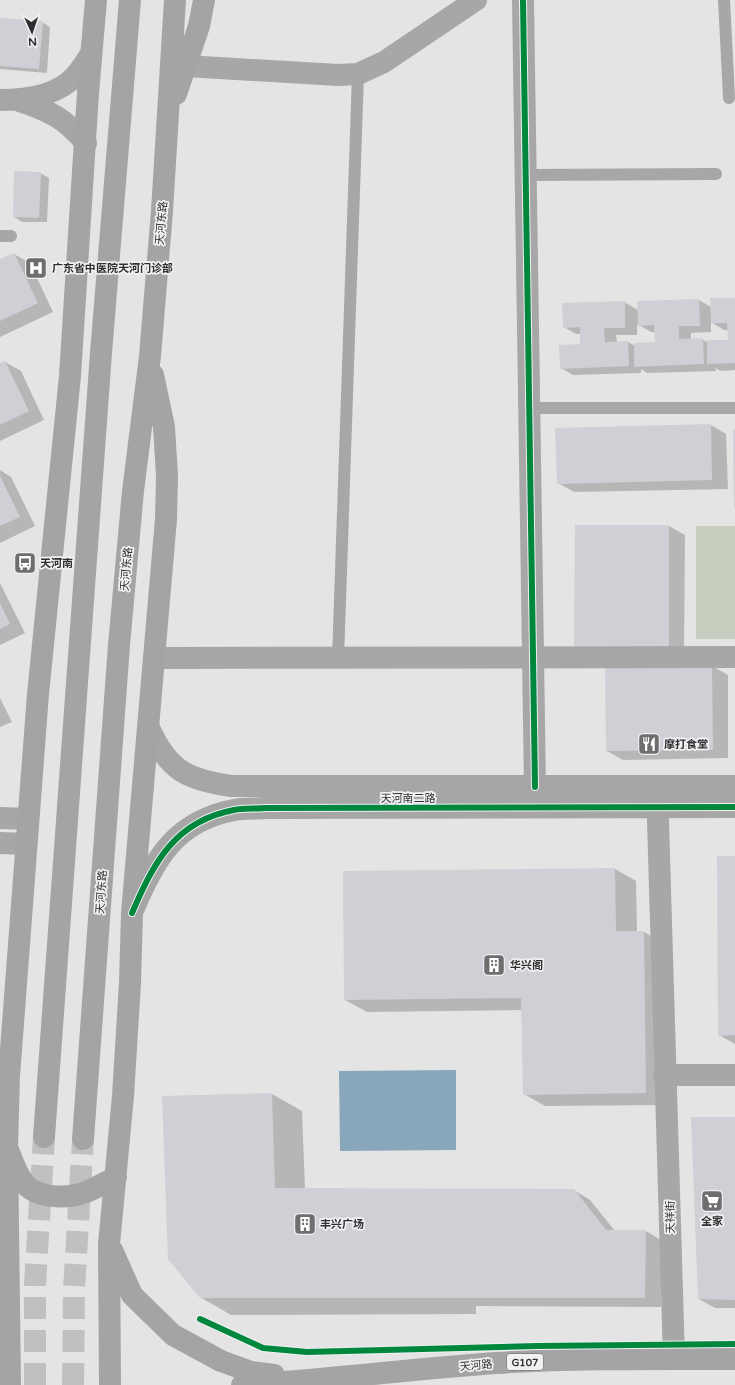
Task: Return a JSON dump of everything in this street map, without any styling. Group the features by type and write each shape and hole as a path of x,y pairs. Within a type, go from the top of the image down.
{"highway":[{"path":"10,1385 7,1148 9,1076 26,844 49,574 67,406 96,0"},
{"path":"44,1137 93,467 130,0"},
{"name":"天河东路","path":"83,1139 119,645 133,491 150,356 175,0"},
{"path":"168,113 199,26 204,0"},
{"path":"78,263 93,467"},
{"path":"110,1385 109,1244 116,1177 130,982 132,913 166,520 167,476 164,427 150,356"},
{"path":"7,1148 15,1168 25,1184 44,1195 62,1196 85,1193 116,1177"},
{"path":"0,1179 7,1148"},
{"path":"109,1244 132,1295 173,1334 221,1361 251,1372 317,1380"},
{"name":"天河路","path":"242,1385 317,1380 497,1363 735,1359"}],"street":[{"path":"186,66 338,75 358,74 384,62 476,0"},
{"path":"523,0 535,787"},
{"path":"9,100 56,89 74,77 91,54"},
{"path":"9,100 51,112 63,120 86,143"},
{"path":"154,658 735,657"},
{"name":"天河南二路","path":"149,728 158,749 173,764 185,775 206,783 232,786 535,787 657,797 735,806"},
{"name":"天河南二路","path":"132,913 147,878 163,851 188,827 208,818 234,810 657,797 735,786"},
{"name":"天祥街","path":"657,797 664,1075 674,1359"},
{"path":"0,818 28,819"},
{"path":"0,843 26,844"},
{"path":"664,1075 735,1075"}],"lane":[{"path":"724,0 729,98"},
{"path":"338,658 358,74"},
{"path":"526,175 716,174"},
{"path":"530,408 735,408"}],"shaded area":[{"path":"696,526 735,526 735,639 696,639"}],"water":[{"path":"456,1070 456,1150 340,1151 339,1071"}],"building":[{"path":"0,18 43,21 39,69 0,66"},
{"path":"14,171 41,172 39,218 13,217"},
{"path":"14,253 38,303 0,321 0,259"},
{"path":"710,298 735,298 735,363 707,364 707,340 728,340 727,323 711,323"},
{"path":"699,299 700,326 679,326 679,339 703,338 704,364 634,367 634,343 655,342 654,325 638,326 637,301"},
{"path":"625,301 625,328 604,328 605,342 628,341 629,366 560,369 559,345 580,344 580,327 563,328 562,303"},
{"path":"5,361 29,411 0,425 0,363"},
{"path":"711,424 712,480 557,484 555,428"},
{"path":"733,429 735,429 735,508 734,508"},
{"path":"0,476 20,517 0,526"},
{"path":"575,525 669,525 669,648 574,648"},
{"path":"0,603 10,624 0,629"},
{"path":"712,665 713,750 606,751 605,666"},
{"path":"717,856 735,856 735,1035 718,1036"},
{"name":"华兴阁","path":"615,868 616,931 644,931 646,1093 523,1095 521,998 344,1000 343,871"},
{"name":"丰兴广场","path":"272,1093 275,1188 574,1189 606,1230 646,1230 645,1298 200,1298 168,1259 162,1096"},
{"path":"691,1117 735,1117 735,1300 698,1299"}],"tunnel":[{"path":"35,1385 35,1285 44,1137"},
{"path":"73,1385 74,1290 83,1139"}],"cycle path":[{"path":"523,0 535,787"},
{"path":"132,913 149,877 169,846 196,824 214,815 234,810 265,808 735,807"},
{"path":"200,1319 263,1348 307,1352 537,1346 735,1344"}],"place":[{"name":"广东省中医院天河门诊部","path":"36,268"},
{"name":"天河南","path":"25,563"},
{"name":"摩打食堂","path":"649,744"},
{"name":"华兴阁","path":"494,965"},
{"name":"全家","path":"712,1201"},
{"name":"丰兴广场","path":"305,1224"}]}
